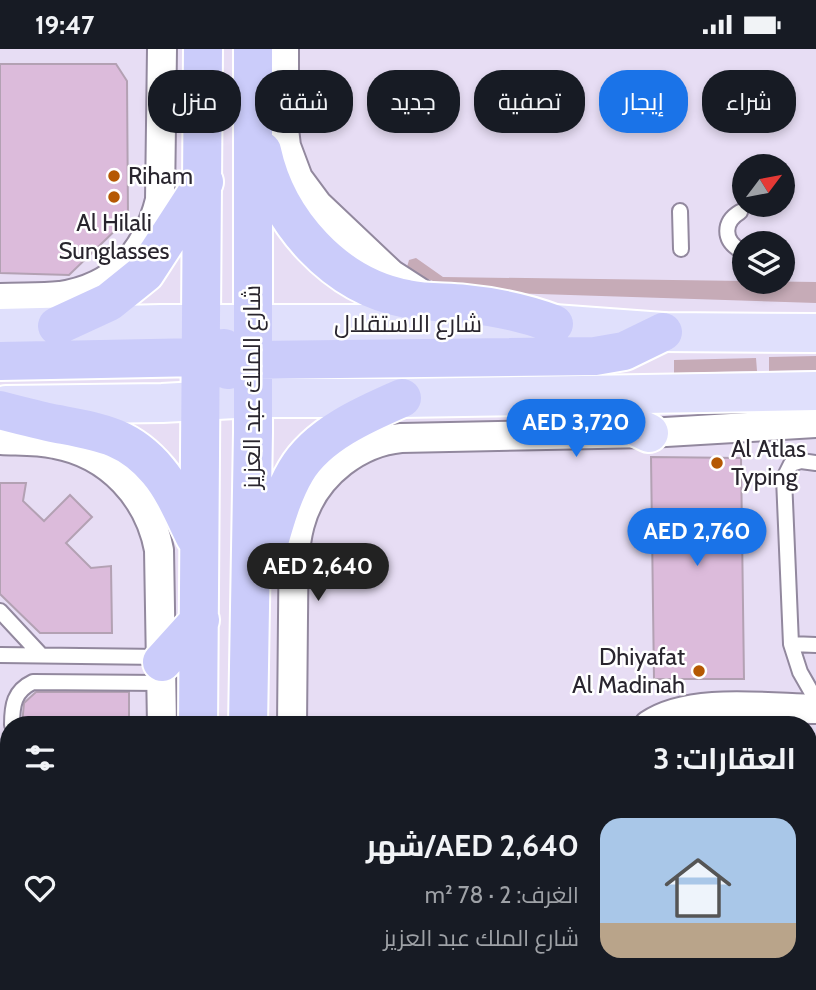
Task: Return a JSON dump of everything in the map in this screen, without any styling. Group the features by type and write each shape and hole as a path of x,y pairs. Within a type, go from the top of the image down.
{"highway":[{"name":"شارع الملك عبد العزيز","path":"198,716 203,49"},
{"name":"شارع الملك عبد العزيز","path":"248,716 254,49"},
{"path":"254,111 271,181 286,212 308,241 335,265 365,285 395,297 509,310 554,324"},
{"path":"58,311 109,302 145,273 204,182"},
{"path":"0,361 201,341 229,345 252,342 595,356 624,351 663,332"},
{"path":"200,400 219,376 241,363 252,342"},
{"path":"250,608 276,521 296,471 308,454 358,419 402,398"},
{"path":"0,407 102,432 136,449 170,486 199,544"},
{"path":"162,667 200,620"}],"main road":[{"path":"0,328 58,311 201,341"},
{"name":"شارع الاستقلال","path":"252,342 554,324 663,332 816,333"},
{"path":"0,407 253,398 816,391"},
{"path":"592,395 618,418 649,433"}],"street":[{"path":"284,49 286,146 307,192 391,274 437,302"},
{"path":"0,298 58,311 90,288 118,273 146,241 155,222 162,179 157,54"},
{"path":"292,716 293,581 297,533 312,493 327,473 348,457 388,440 434,436 649,433 816,423"},
{"path":"0,440 53,443 73,448 108,466 137,494 152,521 159,550 162,716"},
{"path":"668,716 678,711 704,707 816,709"}],"lane":[{"path":"680,211 681,249"},
{"path":"732,243 726,231 733,217"},
{"path":"816,463 801,461 791,464 784,478 791,644 800,672 816,700"},
{"path":"0,611 41,655"},
{"path":"791,644 816,645"},
{"path":"0,655 41,655 162,667"},
{"path":"12,716 12,707 19,691 33,682 162,667"}],"shaded area":[{"path":"416,258 443,277 732,281 732,294 795,294 795,282 816,282 816,303 473,292 445,286 408,271 409,260"},
{"path":"816,356 816,370 769,371 769,357"},
{"path":"756,358 757,371 674,373 674,360"}],"building":[{"path":"0,64 116,64 127,81 128,218 69,275 0,273"},
{"path":"651,457 741,458 744,679 654,679"},
{"path":"0,483 26,483 23,501 44,521 70,495 92,517 66,543 91,568 111,566 112,633 40,633 0,594"},
{"path":"36,692 129,692 129,716 23,716 24,703"}],"place":[{"name":"Riham","path":"114,176"},
{"name":"Al Hilali Sunglasses","path":"114,197"},
{"name":"Al Atlas Typing","path":"717,463"},
{"name":"Dhiyafat Al Madinah","path":"699,671"}]}
